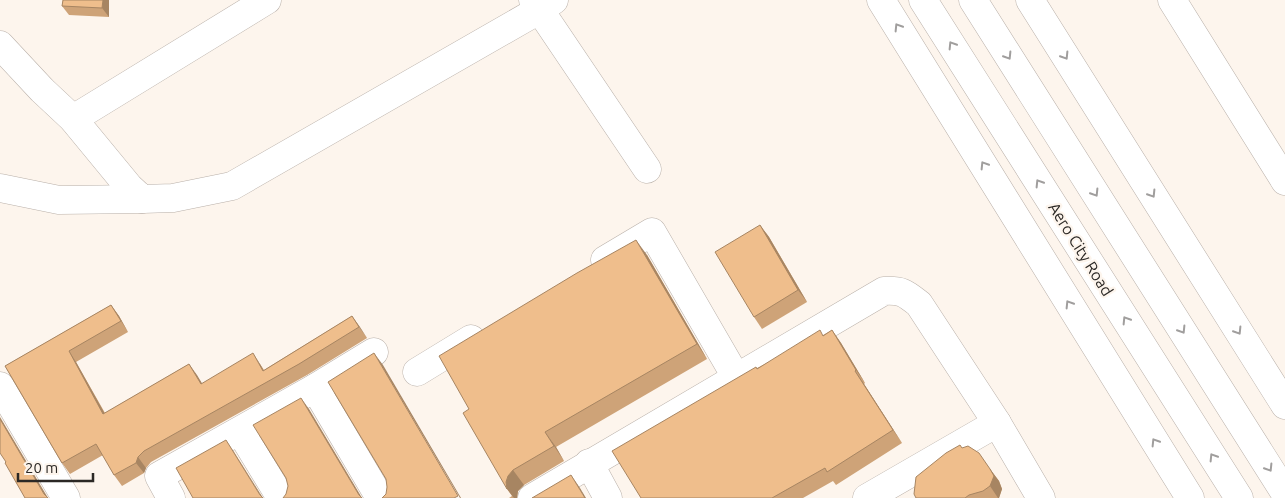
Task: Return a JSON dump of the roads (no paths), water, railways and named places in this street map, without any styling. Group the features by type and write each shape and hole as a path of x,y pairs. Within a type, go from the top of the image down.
{"street":[{"path":"73,119 267,0"},
{"path":"881,0 1190,498"},
{"name":"Aero City Road","path":"923,0 1239,498"},
{"path":"972,0 1285,492"},
{"path":"1030,0 1285,406"},
{"path":"1172,0 1285,181"},
{"path":"0,188 59,200 173,198 232,186 542,3 647,169"},
{"path":"0,45 42,90 73,119 129,187 142,199"},
{"path":"585,272 652,232 736,377"},
{"path":"532,498 884,291 897,290 908,295 919,304 997,423 1041,498"},
{"path":"417,372 492,327"},
{"path":"170,498 158,476 240,431 374,352"},
{"path":"0,386 66,498"},
{"path":"314,388 380,498"},
{"path":"867,498 997,423"},
{"path":"240,431 281,498"},
{"path":"589,463 608,498"}]}
